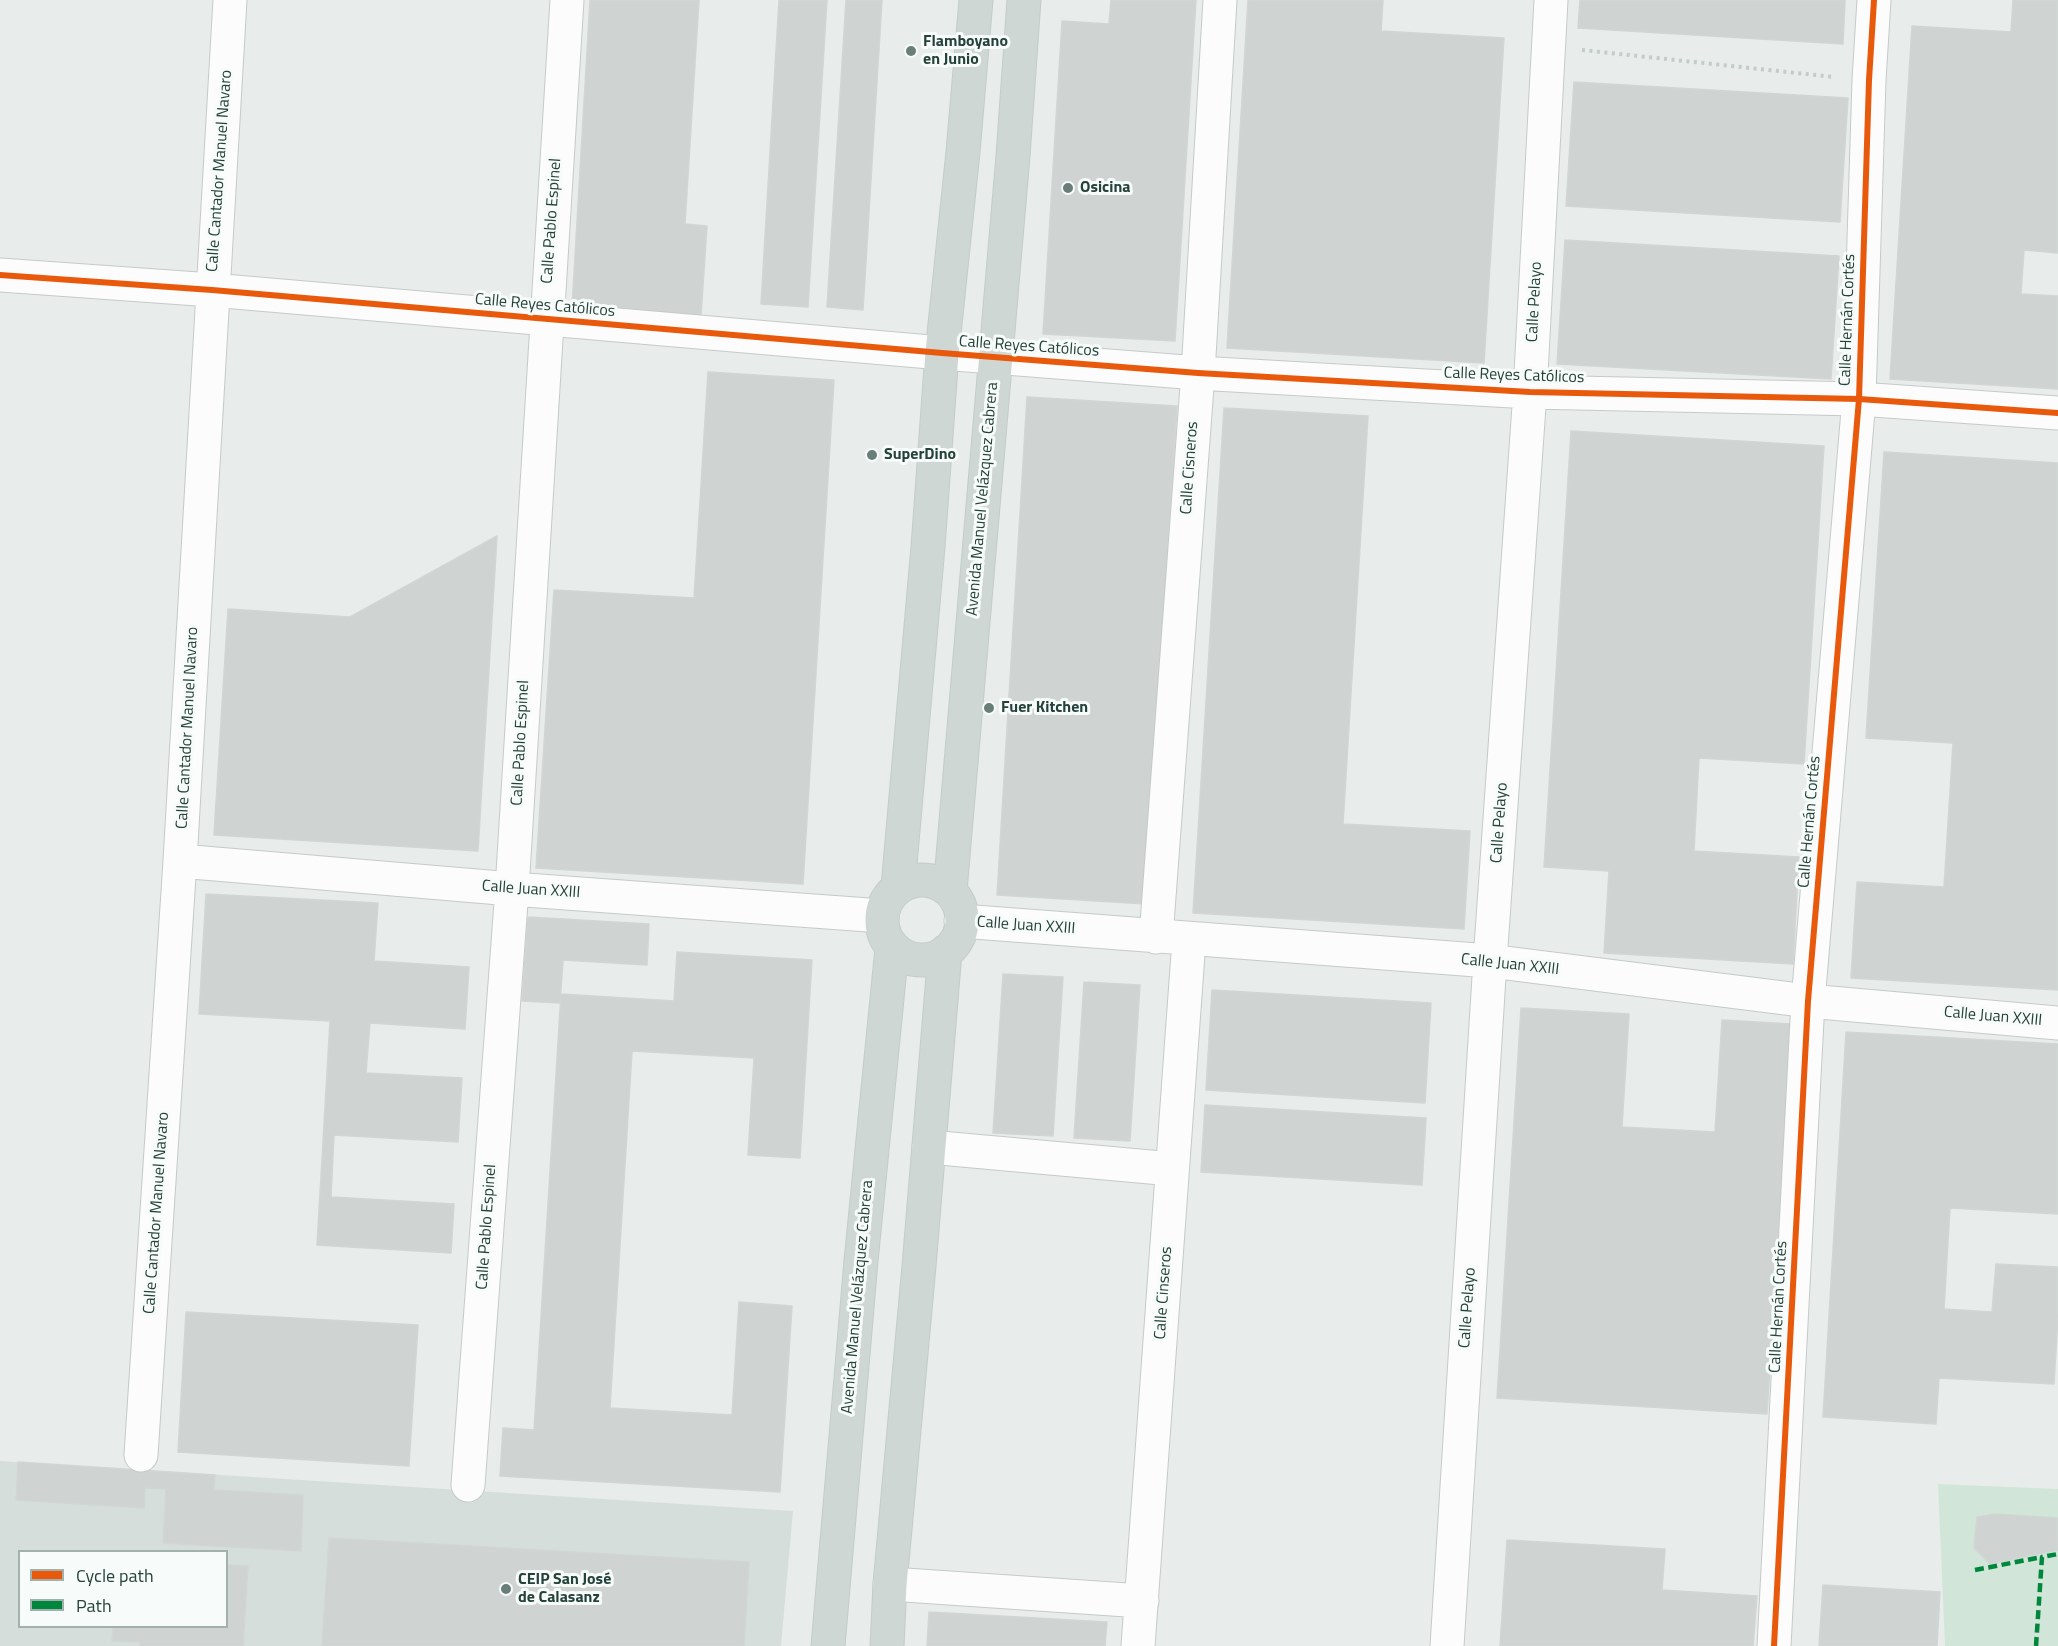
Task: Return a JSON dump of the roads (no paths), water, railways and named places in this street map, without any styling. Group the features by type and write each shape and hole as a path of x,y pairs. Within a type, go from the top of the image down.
{"main road":[{"path":"898,887 928,547 942,353 976,0"},
{"name":"Avenida Manuel Velázquez Cabrera","path":"950,891 1024,0"},
{"path":"922,879 937,883 950,891 961,910 961,921 954,942 945,952 933,958 920,960 907,958 892,948 886,939 882,916 890,896 898,887 922,879"},
{"name":"Avenida Manuel Velázquez Cabrera","path":"828,1646 861,1261 892,948"},
{"path":"887,1646 890,1584 945,952"}],"street":[{"name":"Calle Cantador Manuel Navaro","path":"141,1455 180,861 230,0"},
{"name":"Calle Pablo Espinel","path":"468,1485 512,889 567,0"},
{"name":"Calle Cisneros","path":"1156,937 1198,373 1220,0"},
{"name":"Calle Pelayo","path":"1447,1646 1490,961 1530,392 1551,0"},
{"name":"Calle Hernán Cortés","path":"1774,1646 1808,1001 1858,399 1874,0"},
{"name":"Calle Reyes Católicos","path":"0,275 212,290 995,358 1198,373 1530,392 1858,399 2058,413"},
{"name":"Calle Juan XXIII","path":"180,861 512,889 882,916"},
{"name":"Calle Juan XXIII","path":"961,921 1490,961 1808,1001 2058,1023"},
{"name":"Calle Cinseros","path":"1138,1646 1189,940"},
{"path":"929,1147 1172,1169"},
{"path":"890,1584 1142,1601"}],"place":[{"name":"Flamboyano en Junio","path":"911,51"},
{"name":"Osicina","path":"1068,188"},
{"name":"SuperDino","path":"872,455"},
{"name":"Fuer Kitchen","path":"989,708"},
{"name":"CEIP San José de Calasanz","path":"506,1589"}]}
